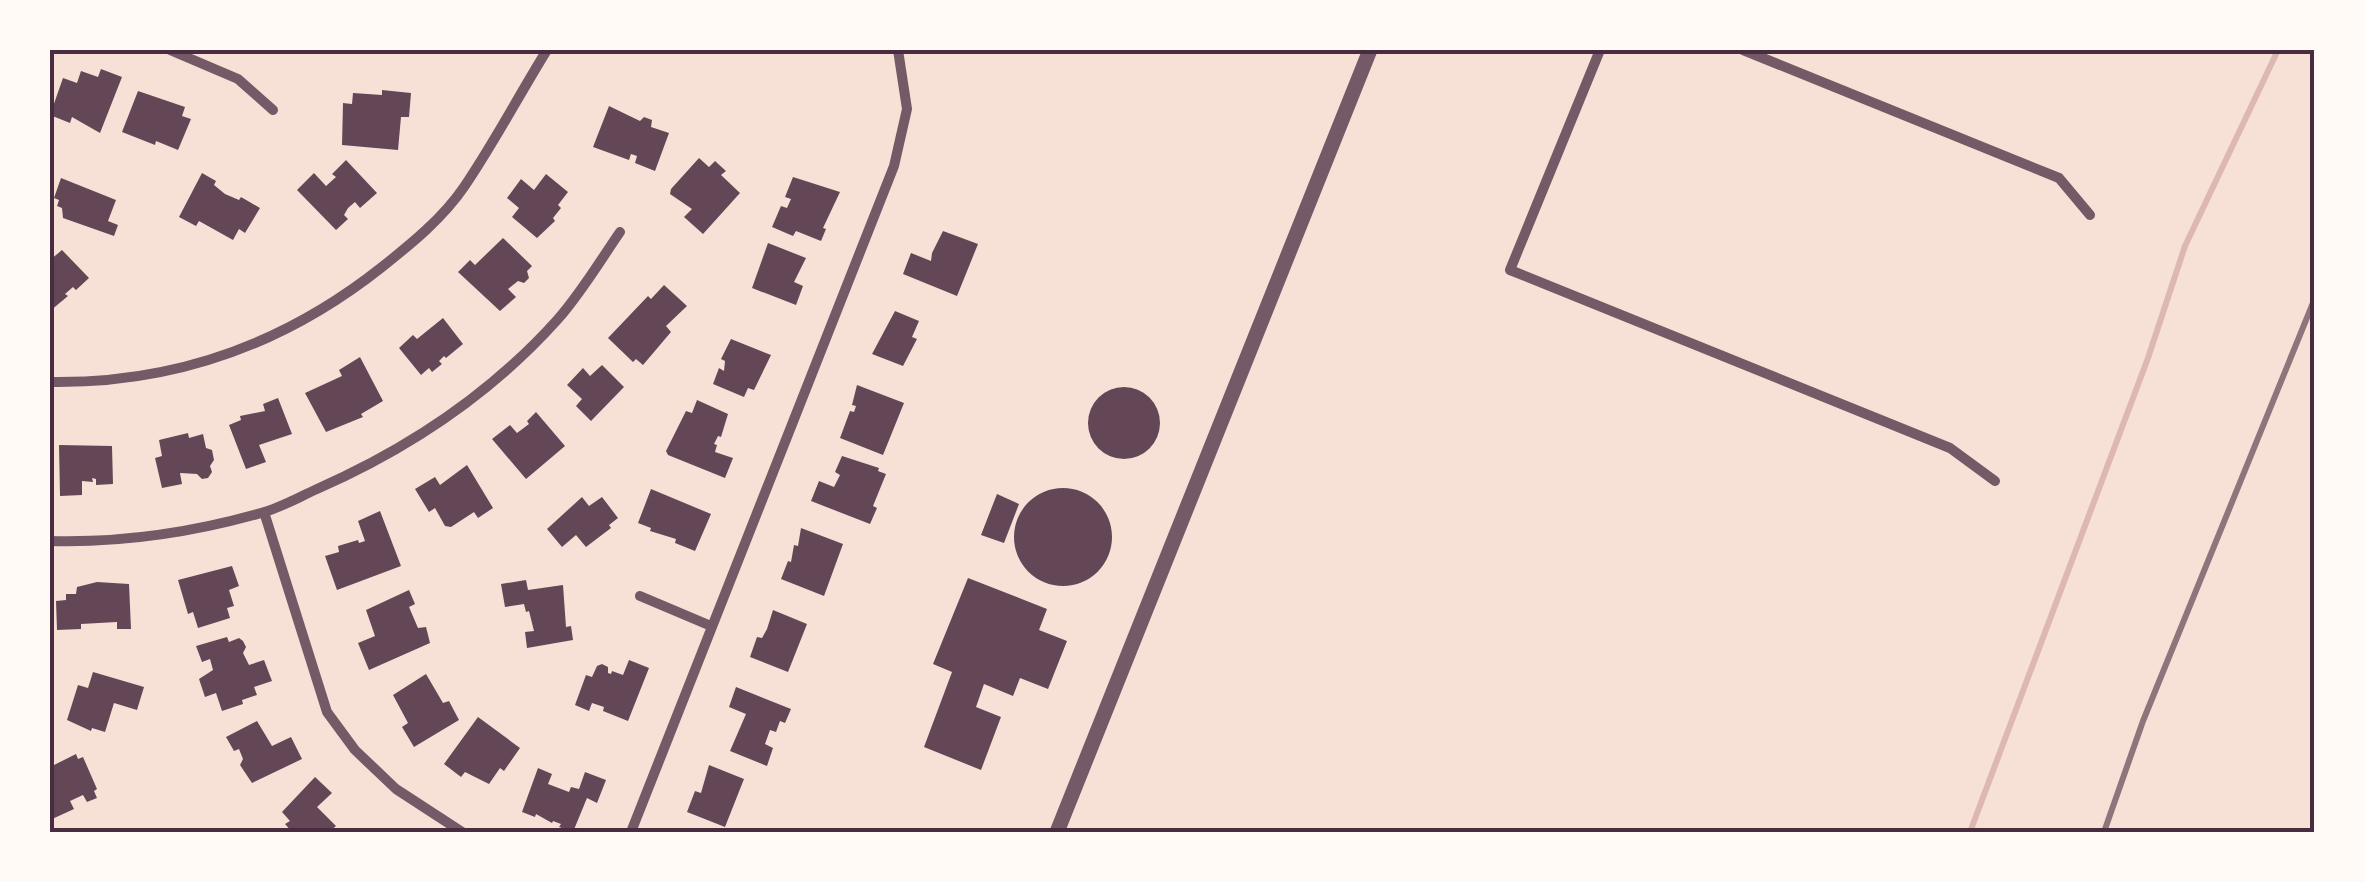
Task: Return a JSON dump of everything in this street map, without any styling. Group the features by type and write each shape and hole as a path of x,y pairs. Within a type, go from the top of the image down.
{"street":[{"path":"170,50 238,79 273,110"},
{"path":"50,382 111,381 186,366 236,352 314,317 412,244 462,190 548,50"},
{"path":"631,832 894,166 907,109 898,50"},
{"path":"1057,832 1370,50"},
{"path":"1600,50 1510,270 1950,448 1995,481"},
{"path":"1742,50 2059,178 2090,216"},
{"path":"50,541 134,537 264,512 398,450 474,397 560,317 620,232"},
{"path":"264,512 328,712 355,750 396,789 462,832"},
{"path":"640,596 711,626"}],"building":[{"path":"101,69 122,77 100,133 72,117 70,123 50,115 63,78 77,83 81,71 98,77"},
{"path":"382,90 411,93 409,117 401,117 398,150 342,145 343,103 352,104 353,93 382,95"},
{"path":"138,91 185,107 182,116 191,119 178,150 122,132"},
{"path":"609,106 640,121 644,117 652,120 651,127 669,133 655,171 635,163 637,156 631,154 629,160 593,147"},
{"path":"699,158 709,167 715,161 726,171 721,175 740,193 703,234 684,217 692,209 670,194"},
{"path":"346,160 377,193 360,208 355,202 348,208 344,215 348,219 336,230 297,190 314,173 326,186"},
{"path":"202,173 216,181 214,185 225,194 239,200 241,197 260,208 245,233 239,229 233,240 199,221 196,226 179,217"},
{"path":"546,174 568,192 558,205 561,208 553,218 555,221 537,238 512,217 519,208 507,198 521,179 534,190"},
{"path":"793,177 840,192 821,241 772,227 781,206 787,208 791,199 785,197"},
{"path":"61,178 116,200 108,221 118,225 114,236 63,218 62,208 57,206 59,200 54,198"},
{"path":"943,231 978,244 957,296 903,274 911,253 931,261"},
{"path":"503,238 532,266 524,283 518,281 508,289 516,297 500,311 458,272 470,260 475,265"},
{"path":"768,243 806,258 794,282 803,286 796,305 752,288"},
{"path":"62,250 89,278 76,290 73,287 50,311 50,260"},
{"path":"664,285 687,306 666,326 671,332 643,365 636,359 633,362 608,338 648,296 651,299"},
{"path":"895,311 919,321 912,337 917,339 903,366 872,354"},
{"path":"443,318 463,344 444,356 439,361 442,364 432,372 429,368 421,375 399,348"},
{"path":"731,339 771,355 754,390 748,388 744,397 713,384 719,368 724,371 725,361 721,359"},
{"path":"360,357 383,401 361,414 363,417 326,432 305,393 342,376 339,370"},
{"path":"602,365 624,387 591,421 576,406 582,399 567,385 583,368 590,376"},
{"path":"857,385 904,403 883,455 840,438 850,411 854,412 856,406 852,405"},
{"path":"1124,387 1149,398 1160,423 1149,448 1124,459 1099,448 1088,423 1099,398"},
{"path":"278,398 292,434 259,445 266,462 246,469 229,425 241,420 240,416 265,411 263,404"},
{"path":"697,400 728,414 721,437 714,444 715,452 733,458 725,478 666,451 686,411 692,413"},
{"path":"536,412 565,446 526,479 492,439 510,425 517,433"},
{"path":"188,433 189,438 203,434 206,448 212,450 212,472 202,479 197,474 180,473 182,484 162,488 155,458 162,456 159,440"},
{"path":"59,445 112,446 113,484 96,485 92,478 93,482 82,481 82,495 60,496"},
{"path":"842,456 886,474 870,524 811,501 819,481 834,487"},
{"path":"467,465 493,508 478,518 474,512 451,527 445,526 435,508 429,512 415,489 435,477 440,485"},
{"path":"1063,488 1082,491 1098,502 1109,518 1109,556 1098,572 1082,583 1063,586 1044,583 1028,572 1017,556 1014,537 1017,518 1028,502 1044,491"},
{"path":"651,489 711,514 695,551 638,523"},
{"path":"997,494 1019,504 1004,543 981,535"},
{"path":"582,497 589,506 602,497 618,518 586,547 576,535 562,547 547,529"},
{"path":"380,511 401,566 337,590 325,556 339,552 338,546 365,541 358,521"},
{"path":"801,528 843,544 824,596 781,579 788,561 791,562 794,545 798,546"},
{"path":"232,566 239,586 229,590 234,606 227,608 230,618 198,628 193,612 188,614 178,580"},
{"path":"968,578 1047,609 1039,630 1067,641 1048,689 1020,678 1013,696 984,684 976,707 1001,717 981,770 924,747 952,672 933,664"},
{"path":"526,580 528,590 563,585 566,627 571,626 573,640 527,648 525,632 534,631 529,611 526,612 524,604 505,607 501,584"},
{"path":"97,582 129,584 131,629 117,629 117,622 57,630 56,601 66,600 66,594 76,594 77,587"},
{"path":"409,590 415,604 409,607 418,628 426,627 430,643 369,670 358,643 375,636 366,610"},
{"path":"773,610 807,624 788,672 750,657"},
{"path":"227,637 229,642 239,638 243,641 249,665 264,660 272,681 254,687 257,695 242,700 243,704 222,711 216,693 205,697 199,679 213,670 210,659 202,662 196,646"},
{"path":"629,660 649,668 628,721 592,703 589,711 575,705 586,675 592,677 602,664 608,667 608,673 623,675"},
{"path":"93,672 144,687 137,710 114,703 105,732 92,728 91,731 67,720 78,685 88,688"},
{"path":"426,674 443,703 449,701 459,720 414,747 402,727 408,723 393,695"},
{"path":"736,687 791,709 776,732 770,730 765,744 773,748 767,766 730,751 746,714 729,707"},
{"path":"478,717 520,748 489,784 465,772 461,777 444,764"},
{"path":"257,721 272,746 291,737 302,759 252,783 240,765 243,759 239,749 234,751 226,737"},
{"path":"76,754 78,759 83,757 97,798 87,802 83,795 70,801 74,809 50,820 50,767"},
{"path":"709,765 744,779 725,827 687,812 695,791 701,793"},
{"path":"538,768 552,774 548,784 569,792 571,787 579,789 585,772 606,780 597,803 587,798 573,832 536,814 535,817 522,812"},
{"path":"315,777 332,793 317,807 336,826 329,832 292,832 285,824 290,821 282,812"}],"waterway":[{"path":"1970,832 2148,358 2185,246 2278,50"}],"railway":[{"path":"2104,832 2143,721 2315,298"}]}
